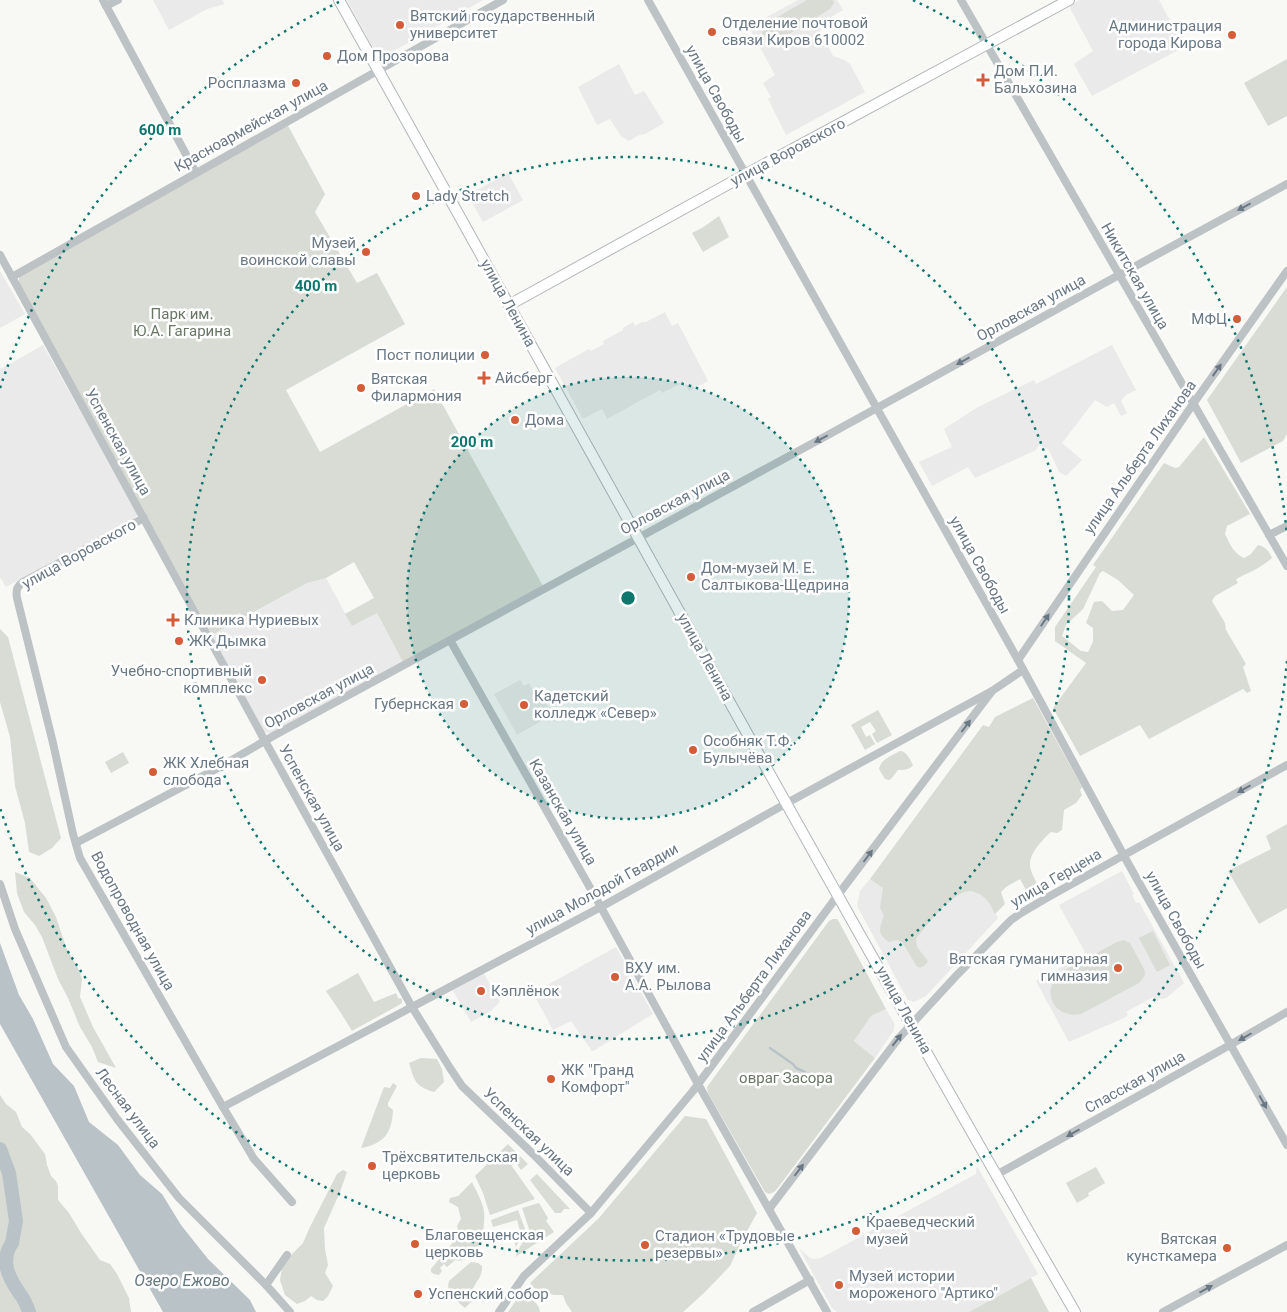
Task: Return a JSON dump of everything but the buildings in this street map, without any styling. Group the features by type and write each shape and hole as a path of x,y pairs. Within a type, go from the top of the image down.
{"main road":[{"name":"улица Ленина","path":"339,0 838,895 1075,1312"},
{"name":"улица Воровского","path":"509,305 1069,0"}],"street":[{"path":"118,0 104,3 196,173"},
{"name":"Красноармейская улица","path":"12,277 503,0"},
{"name":"улица Свободы","path":"648,0 1287,1145"},
{"name":"Никитская улица","path":"961,0 1287,566"},
{"name":"Орловская улица","path":"76,843 218,768 1287,184"},
{"name":"Успенская улица","path":"0,255 412,1006 462,1086 591,1213"},
{"name":"улица Альберта Лиханова","path":"1018,660 1287,271"},
{"name":"улица Воровского","path":"16,591 23,582 144,518"},
{"path":"1269,535 1287,526"},
{"name":"Водопроводная улица","path":"16,591 80,858 254,1158 292,1202"},
{"name":"Казанская улица","path":"450,640 827,1312"},
{"name":"улица Альберта Лиханова","path":"499,1312 530,1269 591,1213 698,1084 992,691 1023,670"},
{"name":"улица Молодой Гвардии","path":"223,1107 601,907 992,691"},
{"name":"улица Герцена","path":"770,1209 898,1039 1011,920 1287,766"},
{"name":"Лесная улица","path":"0,884 16,929 66,1047 117,1118 179,1198 290,1312"},
{"name":"Спасская улица","path":"996,1176 1287,1012"},
{"path":"1163,1312 1287,1245"},
{"path":"266,1286 287,1255"},
{"path":"753,1312 810,1280"}],"shaded area":[{"path":"153,0 222,0 225,4 207,9 169,30"},
{"name":"Вятский государственный университет","path":"347,0 483,0 390,53 381,55 374,50"},
{"path":"798,0 837,0 843,10 818,25 833,56 850,64 865,92 786,135 768,99 771,97 763,83 775,75 749,27"},
{"path":"1080,0 1159,0 1184,47 1092,96 1074,64 1093,51 1069,6"},
{"path":"619,64 635,95 644,91 664,123 629,141 621,136 610,119 597,125 578,87"},
{"path":"508,173 523,200 483,222 468,195"},
{"path":"0,271 25,314 0,328"},
{"path":"665,312 672,326 678,323 708,381 689,391 684,382 662,393 660,390 607,419 602,409 583,419 555,368 589,349 591,351 604,344 603,341 633,322 635,326"},
{"path":"43,345 137,512 137,516 6,587 0,577 0,368"},
{"path":"1112,345 1136,390 1126,395 1121,401 1127,413 1121,416 1114,403 1107,407 1095,400 1062,443 1082,460 1066,476 1059,472 1048,449 1039,445 1036,450 975,478 968,467 932,486 919,462 952,447 944,429 978,407 1034,380 1036,384"},
{"path":"326,578 352,626 377,613 403,662 273,734 264,732 212,635 224,628 222,623 241,613 244,618 307,583"},
{"path":"520,680 524,686 529,683 534,692 539,690 556,722 547,718 517,735 494,694"},
{"name":"Вятская гуманитарная гимназия","path":"1122,871 1134,894 1132,895 1136,903 1139,902 1184,983 1166,998 1155,1000 1153,997 1126,1012 1128,1015 1126,1017 1069,1042 1036,981 1086,954 1059,905"},
{"path":"870,879 883,887 902,942 917,967 928,961 916,947 916,939 953,897 970,889 983,893 998,918 926,996 914,1002 908,1000 857,906 860,891"},
{"path":"616,947 653,1014 592,1051 571,1021 553,1030 533,993"},
{"path":"483,972 500,1002 491,1011 471,1022 452,989"},
{"path":"886,1009 894,1023 894,1030 875,1058 854,1041 871,1016"},
{"path":"977,1166 1038,1274 969,1312 837,1312 832,1308 799,1248 810,1258 821,1258 976,1174"}],"green space":[{"path":"807,0 833,0 834,3 830,9 789,34 770,43 765,39 762,34 765,27 776,18"},
{"path":"1287,59 1287,116 1268,126 1244,83"},
{"name":"Парк им. Ю.А. Гагарина","path":"286,122 325,194 315,212 357,283 377,273 405,324 286,390 320,452 434,389 543,586 403,662 377,613 352,626 345,614 374,598 354,562 326,578 307,583 243,618 240,613 222,623 224,628 212,635 19,284 19,277"},
{"path":"719,216 729,237 703,252 692,233"},
{"path":"1287,287 1287,434 1283,441 1241,463 1207,400"},
{"path":"1204,437 1250,514 1227,526 1225,534 1230,545 1237,554 1244,558 1251,554 1258,545 1266,549 1272,558 1260,567 1238,578 1236,580 1238,583 1215,596 1212,601 1246,664 1243,667 1251,691 1247,693 1243,689 1149,739 1140,725 1080,756 1053,708 1086,663 1055,641 1055,627 1096,567 1093,565 1164,463 1175,468 1179,467","holes":["1103,571 1118,580 1134,595 1123,610 1112,611 1102,601 1094,602 1086,623 1093,628 1093,642 1088,652 1081,651 1062,636 1066,625 1083,609 1100,573"]},
{"path":"0,629 8,637 61,838 52,848 39,856 29,852 25,823 15,786 10,737 0,702"},
{"path":"1033,698 1082,787 1080,790 1082,795 1076,803 1064,810 1062,830 1057,833 1051,832 1034,852 1030,861 1030,867 1037,884 1026,890 1020,879 1006,887 1001,892 1005,904 995,914 988,901 978,893 964,892 957,896 933,918 916,939 917,947 928,961 924,966 917,967 902,942 897,940 889,942 882,936 880,927 884,915 880,908 883,888 870,879 983,725 989,727 995,717"},
{"path":"878,710 892,735 877,743 872,734 876,731 870,722 861,727 866,737 870,735 875,744 865,750 851,725"},
{"path":"900,751 906,754 913,765 908,769 898,770 889,780 885,779 879,769 880,766 887,758"},
{"path":"123,752 129,763 111,773 105,762"},
{"path":"1287,824 1287,908 1259,924 1228,871 1271,849 1266,836"},
{"path":"15,872 30,878 46,898 56,917 66,947 82,979 80,997 93,1027 116,1068 98,1062 58,979 42,937 24,912 17,893"},
{"name":"овраг Засора","path":"837,919 839,922 886,1009 871,1016 854,1041 875,1058 777,1189 769,1194 765,1192 708,1093 707,1087 829,921"},
{"path":"1153,931 1170,965 1157,972 1139,938"},
{"path":"1124,940 1130,943 1144,969 1144,977 1139,983 1081,1014 1072,1015 1058,1009 1053,1003 1051,989 1058,974"},
{"path":"358,973 374,1002 396,993 398,998 402,999 402,1003 352,1031 326,991"},
{"path":"421,1058 437,1059 442,1069 444,1082 434,1092 419,1085 413,1075 409,1063"},
{"path":"393,1083 397,1086 388,1103 388,1106 393,1110 391,1125 385,1136 376,1144 361,1148 384,1087 390,1088"},
{"path":"0,1095 6,1104 16,1112 22,1127 30,1134 45,1154 51,1176 58,1186 58,1200 69,1213 100,1260 110,1264 117,1274 129,1298 131,1312 0,1312"},
{"path":"685,1116 706,1119 757,1213 730,1266 683,1312 572,1312 563,1295 544,1294 533,1287 530,1283 599,1218"},
{"path":"508,1144 528,1164 521,1170 516,1163 511,1165 535,1199 490,1215 475,1176"},
{"path":"1096,1167 1105,1183 1088,1193 1089,1196 1077,1203 1066,1183"},
{"path":"343,1170 347,1172 324,1228 328,1265 325,1273 333,1286 323,1301 311,1296 297,1304 285,1295 280,1280 282,1268 303,1243 337,1174"},
{"path":"537,1174 570,1209 564,1209 561,1213 555,1213 530,1180"},
{"path":"472,1182 481,1200 484,1212 480,1244 470,1256 463,1260 455,1260 447,1267 444,1264 440,1268 442,1271 439,1275 434,1274 431,1272 431,1269 459,1235 457,1226 461,1219 458,1207 449,1202 450,1198 458,1196"},
{"path":"539,1203 548,1218 546,1221 554,1232 515,1257 529,1229 522,1208"},
{"path":"518,1210 525,1229 516,1247 512,1235 520,1231 517,1220 493,1227 491,1220"},
{"path":"471,1262 482,1266 482,1271 472,1290 472,1301 465,1308 452,1296 448,1286 449,1281"},
{"path":"1031,1278 1049,1312 969,1312"},
{"path":"521,1293 536,1303 540,1312 508,1312"}],"water":[{"name":"Озеро Ежово","path":"0,943 19,995 33,1019 53,1064 74,1086 89,1122 118,1145 140,1175 162,1194 181,1225 208,1259 250,1300 256,1312 163,1312 0,1024"}],"waterway":[{"path":"770,1048 796,1068 805,1072"},
{"path":"0,1149 9,1173 16,1221 12,1243 6,1256 7,1268 29,1312"}],"place":[{"name":"Вятский государственный университет","path":"400,25"},
{"name":"Отделение почтовой связи Киров 610002","path":"712,32"},
{"name":"Администрация города Кирова","path":"1232,35"},
{"name":"Дом Прозорова","path":"327,56"},
{"name":"Дом П.И. Бальхозина","path":"983,80"},
{"name":"Росплазма","path":"296,83"},
{"name":"Lady Stretch","path":"416,196"},
{"name":"Музей воинской славы","path":"366,252"},
{"name":"МФЦ","path":"1237,319"},
{"name":"Пост полиции","path":"485,355"},
{"name":"Айсберг","path":"484,378"},
{"name":"Вятская Филармония","path":"361,388"},
{"name":"Дома","path":"515,420"},
{"name":"Дом-музей М. Е. Салтыкова-Щедрина","path":"691,577"},
{"name":"Клиника Нуриевых","path":"173,620"},
{"name":"ЖК Дымка","path":"179,641"},
{"name":"Учебно-спортивный комплекс","path":"262,680"},
{"name":"Губернская","path":"464,704"},
{"name":"Кадетский колледж «Север»","path":"524,705"},
{"name":"Особняк Т.Ф. Булычёва","path":"693,750"},
{"name":"ЖК Хлебная слобода","path":"153,772"},
{"name":"Вятская гуманитарная гимназия","path":"1118,968"},
{"name":"ВХУ им. А.А. Рылова","path":"615,977"},
{"name":"Кэплёнок","path":"481,991"},
{"name":"ЖК \"Гранд Комфорт\"","path":"551,1079"},
{"name":"Трёхсвятительская церковь","path":"372,1166"},
{"name":"Краеведческий музей","path":"856,1231"},
{"name":"Благовещенская церковь","path":"415,1244"},
{"name":"Стадион «Трудовые резервы»","path":"645,1245"},
{"name":"Вятская кунсткамера","path":"1227,1248"},
{"name":"Музей истории мороженого \"Артико\"","path":"839,1285"},
{"name":"Успенский собор","path":"418,1294"}]}
